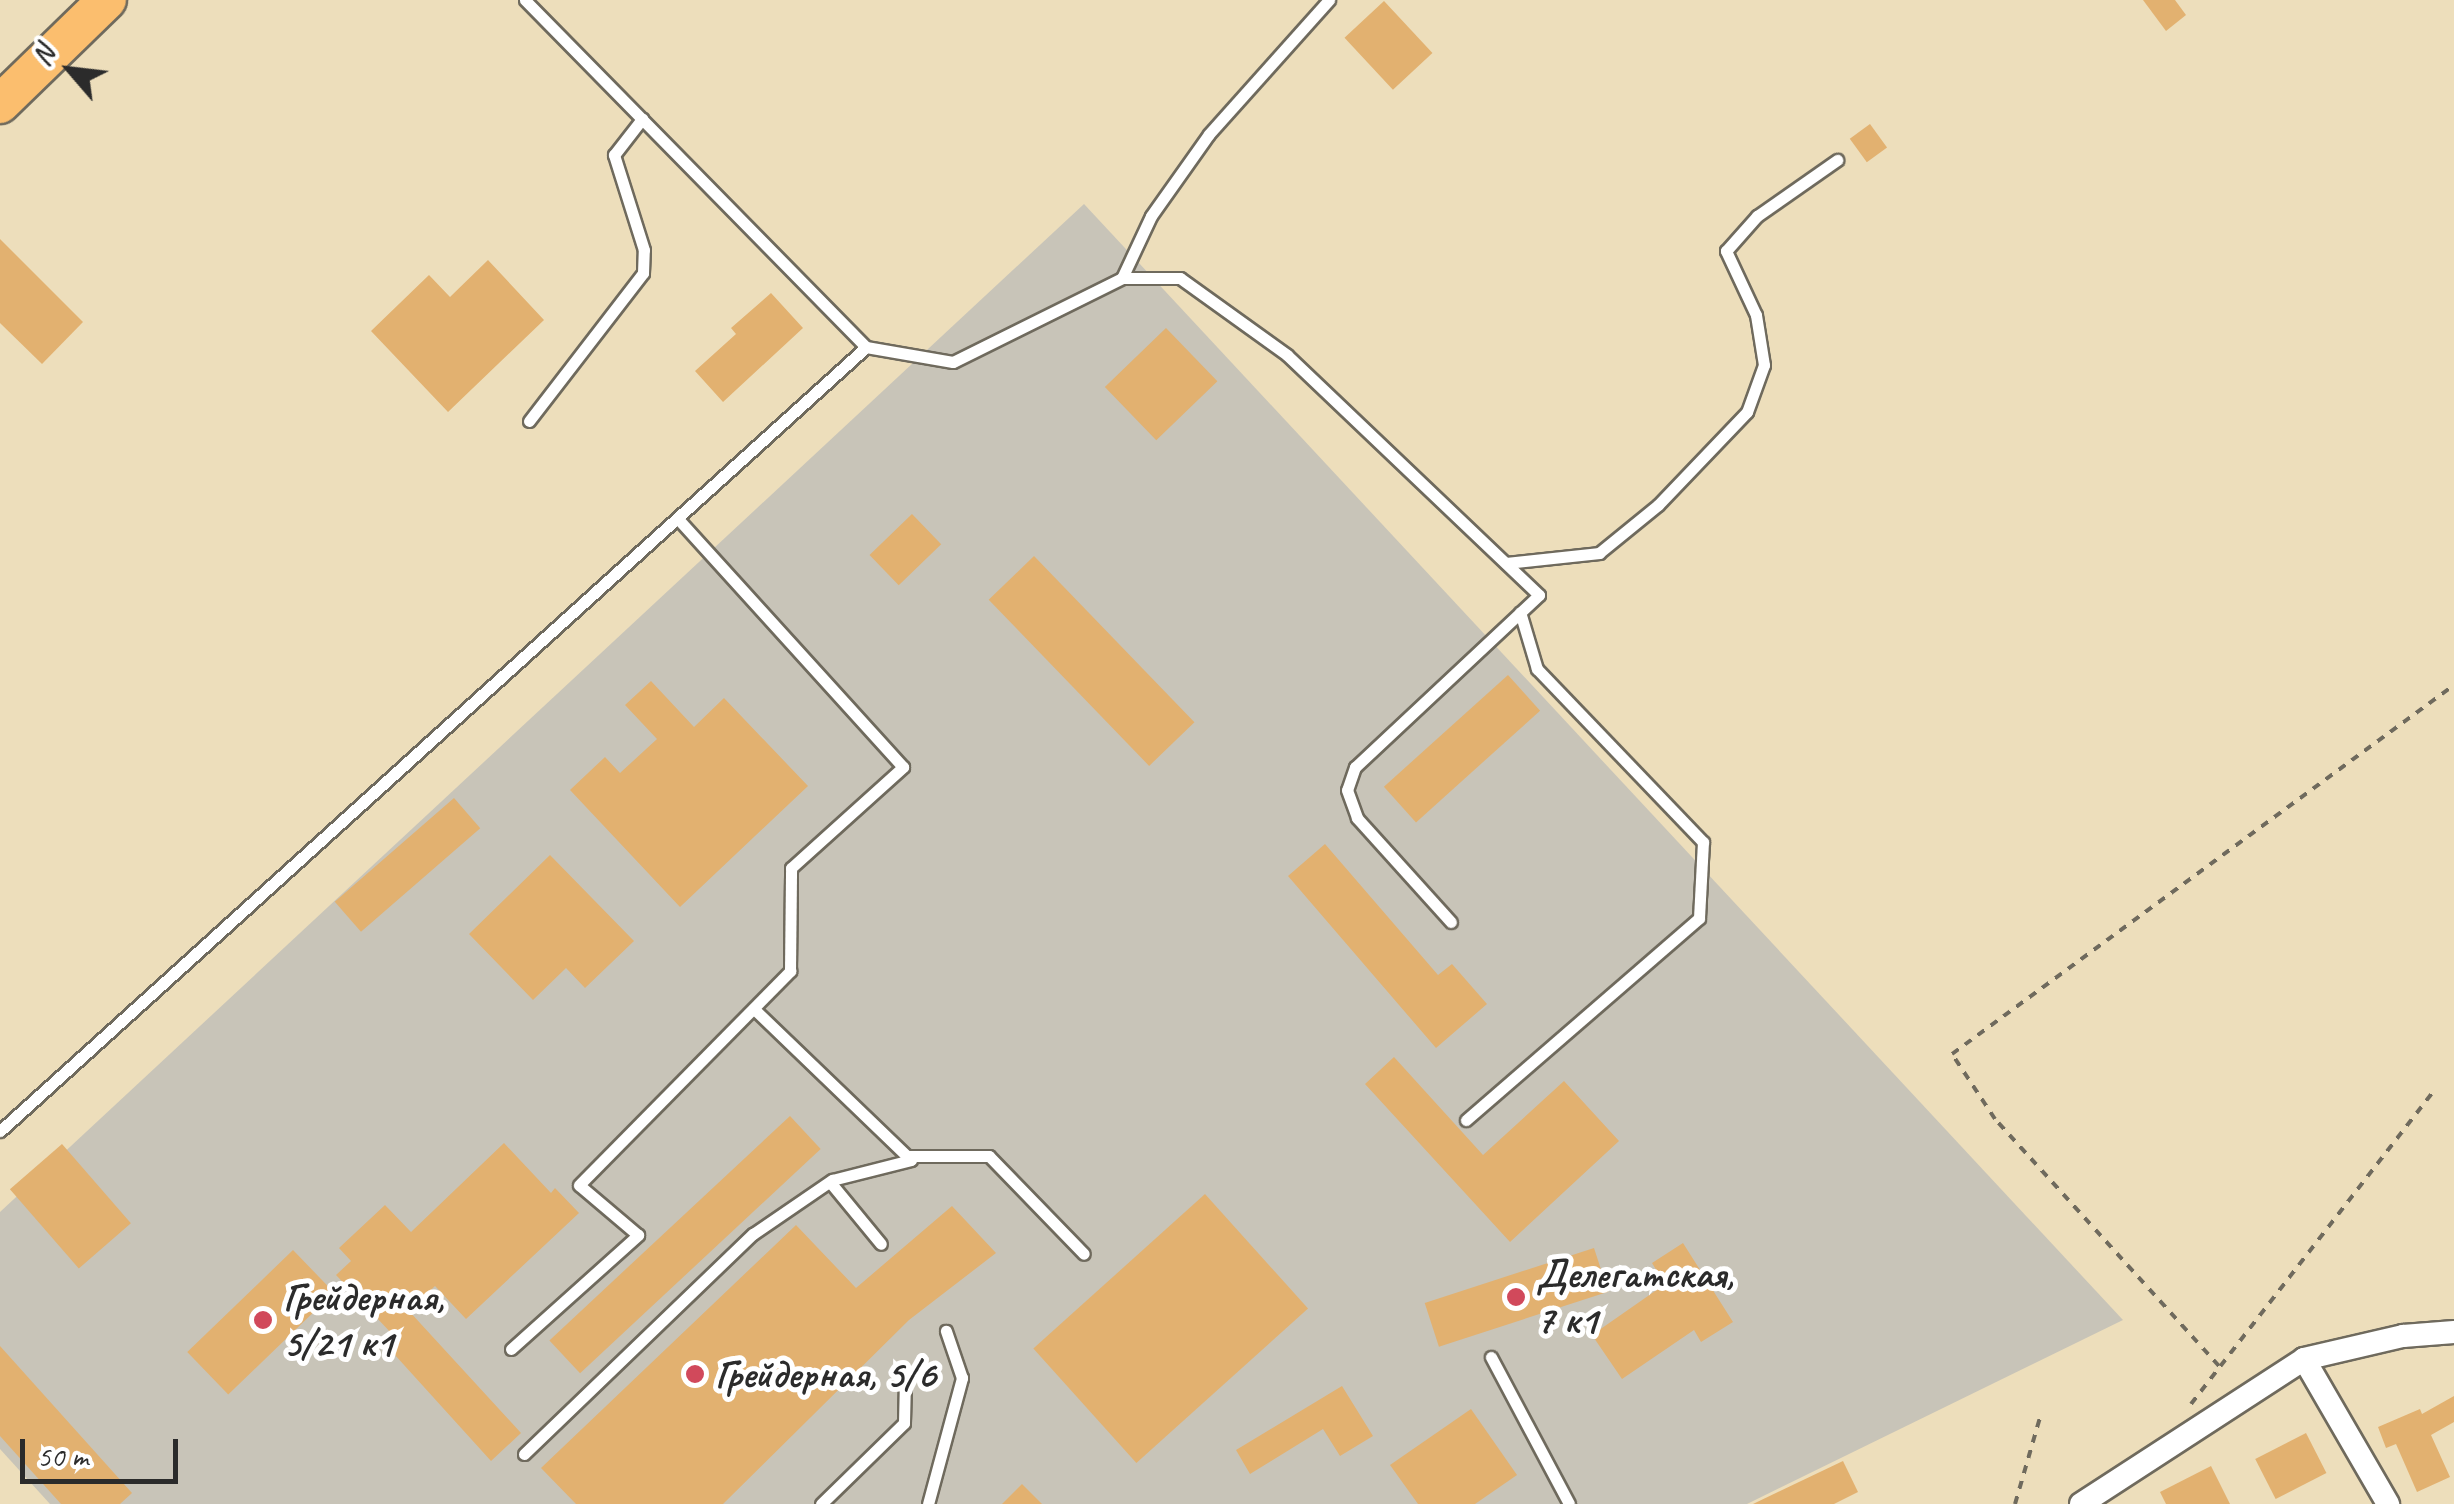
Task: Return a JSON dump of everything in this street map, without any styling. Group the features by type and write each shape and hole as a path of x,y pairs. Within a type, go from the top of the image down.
{"main road":[{"path":"0,104 107,0"}],"street":[{"path":"2081,1504 2304,1360 2403,1336 2454,1332"},
{"path":"2304,1360 2388,1504"}],"lane":[{"path":"525,0 866,347 952,362 1122,278 1180,278 1287,356 1539,594 1355,767 1348,790 1357,818 1452,922"},
{"path":"1122,278 1151,216 1209,134 1329,0"},
{"path":"528,421 643,272 644,250 614,155 642,119"},
{"path":"1506,563 1599,553 1658,505 1747,412 1764,365 1756,316 1726,251 1756,216 1837,160"},
{"path":"0,1130 866,347"},
{"path":"511,1348 638,1235 579,1184 790,972 791,868 903,767 677,518"},
{"path":"1466,1120 1699,918 1704,842 1538,669 1520,612"},
{"path":"524,1454 752,1234 830,1182 911,1160 754,1009"},
{"path":"907,1156 989,1156 1084,1254"},
{"path":"830,1182 881,1244"},
{"path":"928,1504 962,1378 946,1330"},
{"path":"1491,1357 1569,1504"},
{"path":"821,1504 904,1423 905,1378"}],"path":[{"path":"2219,1366 1995,1118 1952,1054 2454,685"},
{"path":"2184,1413 2434,1091"},
{"path":"2014,1504 2041,1414"}],"shaded area":[{"path":"1084,204 2123,1320 1747,1504 50,1504 0,1449 0,1212"}],"building":[{"path":"2143,0 2175,0 2186,15 2166,31"},
{"path":"1384,1 1432,53 1393,90 1345,38"},
{"path":"1870,124 1887,147 1867,162 1850,139"},
{"path":"0,239 83,322 42,364 0,323"},
{"path":"488,260 544,320 448,412 371,331 429,275 450,297"},
{"path":"771,293 803,328 723,402 695,371 736,334 731,328"},
{"path":"1166,328 1217,381 1156,440 1105,387"},
{"path":"912,514 941,544 899,585 870,555"},
{"path":"1034,556 1194,722 1149,766 989,600"},
{"path":"1508,675 1540,711 1416,822 1384,787"},
{"path":"651,681 694,727 724,698 808,786 680,907 570,790 605,757 620,773 657,739 625,705"},
{"path":"454,798 480,828 361,932 335,902"},
{"path":"1325,844 1438,975 1452,964 1487,1004 1436,1048 1288,876"},
{"path":"550,855 634,941 585,988 566,968 533,1000 469,934"},
{"path":"1394,1057 1483,1155 1564,1081 1619,1141 1510,1242 1365,1084"},
{"path":"790,1116 821,1149 580,1373 549,1340"},
{"path":"504,1143 551,1193 555,1188 579,1213 466,1319 435,1286 409,1311 521,1433 491,1461 385,1344 394,1336 336,1275 351,1261 339,1248 385,1205 411,1232"},
{"path":"62,1144 131,1223 79,1269 10,1189"},
{"path":"1205,1194 1308,1308 1136,1463 1033,1349"},
{"path":"952,1206 996,1253 909,1320 723,1504 576,1504 541,1468 796,1225 856,1288"},
{"path":"1683,1243 1733,1322 1701,1342 1694,1330 1622,1379 1592,1335 1691,1266 1660,1276 1652,1263"},
{"name":"Делегатская, 7 к1","path":"1594,1248 1608,1292 1439,1347 1425,1303"},
{"name":"Грейдерная, 5/21 к1","path":"293,1250 334,1292 228,1395 187,1352"},
{"path":"0,1346 132,1493 120,1504 61,1504 0,1436"},
{"path":"1342,1386 1373,1436 1340,1456 1323,1429 1250,1474 1236,1450"},
{"path":"2454,1396 2454,1422 2431,1435 2450,1477 2417,1492 2396,1444 2386,1448 2378,1427 2420,1409 2422,1414"},
{"path":"1471,1409 1517,1475 1475,1504 1418,1504 1390,1465"},
{"path":"2306,1433 2326,1473 2276,1499 2255,1459"},
{"path":"1843,1461 1858,1492 1834,1504 1753,1504"},
{"path":"2211,1466 2230,1504 2166,1504 2160,1492"},
{"path":"1022,1484 1042,1504 1002,1504"}],"place":[{"name":"Делегатская, 7 к1","path":"1516,1297"},
{"name":"Грейдерная, 5/21 к1","path":"263,1320"},
{"name":"Грейдерная, 5/6","path":"695,1374"}]}
